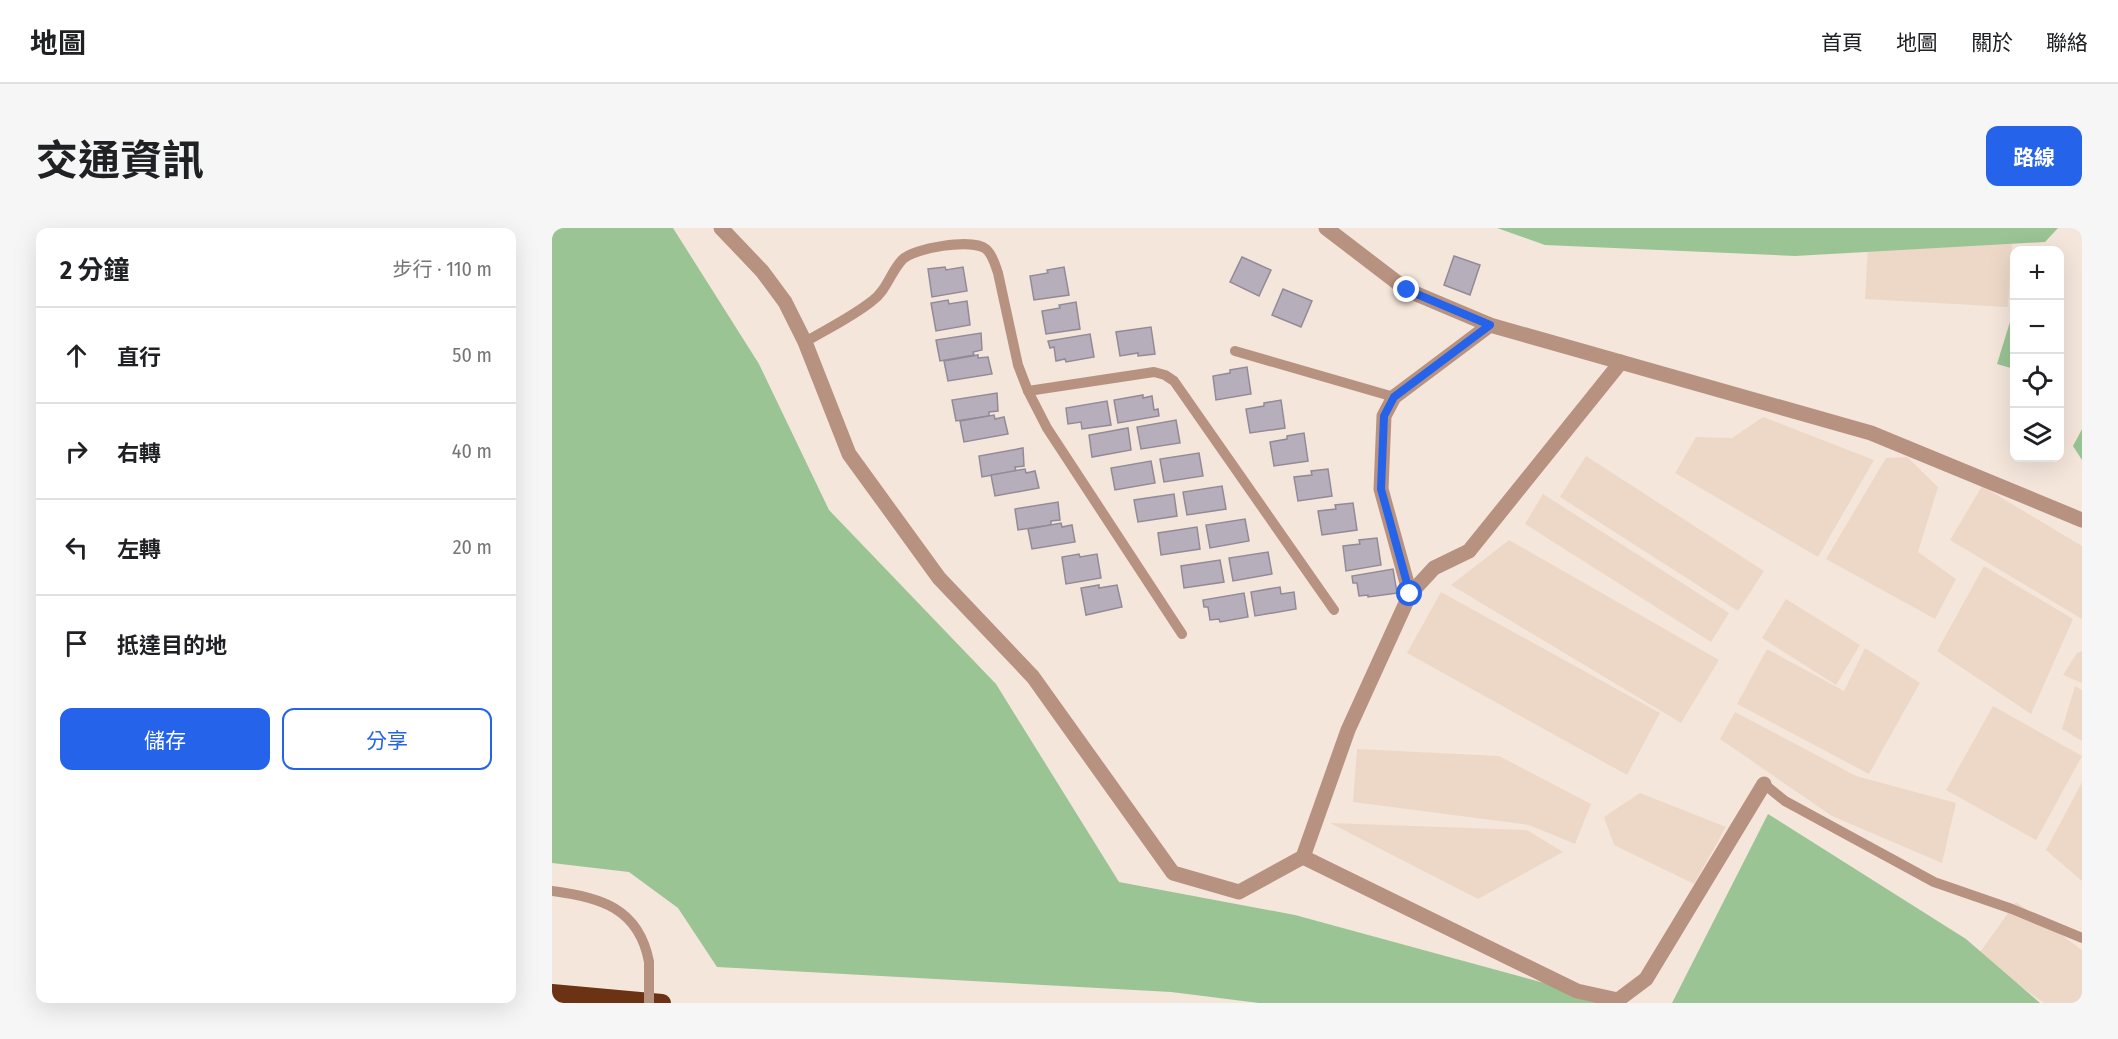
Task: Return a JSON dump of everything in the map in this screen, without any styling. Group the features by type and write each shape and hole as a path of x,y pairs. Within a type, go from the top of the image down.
{"highway":[{"path":"552,993 662,1003"}],"street":[{"path":"721,228 762,271 785,302 804,342 849,454 939,578 1033,677 1173,873 1239,892 1303,857 1348,730 1410,594 1434,568 1469,551 1621,362"},
{"path":"1326,228 1407,290 1490,325 1871,433 2082,520"},
{"path":"1410,594 1381,489 1384,416 1394,397 1490,325"},
{"path":"1303,857 1577,991 1618,1000 1646,979 1764,784"}],"lane":[{"path":"804,342 884,291 901,260 908,254 967,243 977,244 986,249 994,259 1012,344 1028,391 1060,450 1182,634"},
{"path":"1235,351 1394,397"},
{"path":"1028,391 1154,372 1174,381 1334,610"},
{"path":"1764,784 1785,801 1934,882 2012,909 2082,938"},
{"path":"552,891 601,900 620,912 639,934 647,951 649,1003"}],"shaded area":[{"path":"1869,228 2013,228 2012,246 2010,246 2008,307 1865,299"},
{"path":"1763,417 1874,460 1818,557 1675,473 1696,437 1732,438"},
{"path":"1586,456 1764,571 1738,611 1560,497"},
{"path":"1907,457 1938,487 1918,552 1956,579 1935,619 1826,559 1886,458"},
{"path":"1982,486 2082,546 2082,619 1950,540"},
{"path":"1543,494 1729,613 1711,642 1525,524"},
{"path":"1509,540 1719,660 1681,723 1451,585"},
{"path":"1984,566 2073,619 2031,714 1937,651"},
{"path":"1441,592 1660,713 1627,775 1407,653"},
{"path":"1786,599 1860,645 1836,685 1762,638"},
{"path":"1865,648 1920,683 1869,774 1737,704 1767,649 1844,691"},
{"path":"2082,651 2082,683 2063,675 2077,653"},
{"path":"2075,686 2082,690 2082,741 2062,729"},
{"path":"1993,706 2082,756 2036,840 1946,790"},
{"path":"1735,712 1856,776 1956,803 1942,863 1832,816 1720,739"},
{"path":"1357,749 1499,756 1591,804 1575,844 1529,825 1353,802"},
{"path":"2082,782 2082,881 2046,850"},
{"path":"1640,793 1726,827 1694,884 1614,845 1604,817"},
{"path":"1330,823 1527,830 1563,852 1478,899"},
{"path":"2016,902 2082,950 2082,1003 2044,1003 1978,955"}],"green space":[{"path":"552,228 673,228 759,364 829,510 996,684 1119,882 1295,915 1618,1003 1259,1003 1171,992 717,967 678,908 629,872 552,863"},
{"path":"1497,228 2058,228 2045,242 1795,256 1545,245"},
{"path":"2010,322 2010,368 1997,364"},
{"path":"2082,429 2082,460 2073,446"},
{"path":"1768,814 1966,939 2040,1003 1672,1003"}],"building":[{"path":"1454,256 1480,265 1470,295 1444,285"},
{"path":"1242,257 1271,270 1259,296 1230,282"},
{"path":"945,267 946,270 963,267 967,291 932,297 928,269"},
{"path":"1064,267 1069,295 1034,300 1030,276"},
{"path":"1283,289 1312,301 1301,327 1272,315"},
{"path":"948,300 949,304 967,301 970,325 936,331 931,303"},
{"path":"1076,302 1080,329 1046,334 1042,311"},
{"path":"1151,327 1155,354 1138,356 1138,353 1120,356 1116,332"},
{"path":"981,333 982,350 973,352 974,355 940,361 936,340"},
{"path":"1090,334 1094,357 1066,362 1065,359 1056,361 1054,347 1050,348 1048,341"},
{"path":"978,355 978,358 988,357 992,374 948,381 944,361"},
{"path":"1247,367 1251,394 1216,400 1213,376"},
{"path":"997,393 998,411 989,412 989,416 956,421 952,400"},
{"path":"1143,395 1143,398 1152,396 1154,410 1158,409 1159,416 1118,423 1114,400"},
{"path":"1281,400 1285,428 1250,433 1246,409"},
{"path":"1107,401 1111,425 1082,429 1081,422 1068,424 1066,408"},
{"path":"994,415 995,419 1004,417 1008,434 964,442 960,421"},
{"path":"1176,420 1180,443 1141,449 1137,427"},
{"path":"1128,428 1131,450 1092,457 1089,435"},
{"path":"1304,433 1308,461 1274,466 1270,442"},
{"path":"1023,448 1024,466 1015,467 1016,471 982,477 979,456"},
{"path":"1199,453 1203,476 1164,482 1160,459"},
{"path":"1151,461 1155,483 1115,490 1111,468"},
{"path":"1025,469 1026,473 1035,471 1039,488 995,496 991,475"},
{"path":"1328,469 1332,496 1298,501 1294,477 1312,475 1311,471"},
{"path":"1222,486 1226,509 1187,515 1183,492"},
{"path":"1174,494 1177,516 1138,522 1134,500"},
{"path":"1058,502 1060,520 1051,521 1051,525 1018,530 1015,509"},
{"path":"1353,503 1357,530 1322,535 1318,511 1336,509 1335,505"},
{"path":"1245,519 1249,541 1210,548 1206,525"},
{"path":"1061,523 1062,527 1072,525 1075,542 1032,549 1028,529"},
{"path":"1197,527 1200,549 1161,555 1158,533"},
{"path":"1377,538 1381,565 1346,571 1343,546 1360,544 1359,540"},
{"path":"1268,552 1272,574 1233,581 1229,558"},
{"path":"1079,554 1080,557 1097,554 1101,578 1066,584 1062,557"},
{"path":"1220,560 1224,582 1184,588 1181,566"},
{"path":"1393,569 1397,593 1359,596 1357,583 1353,583 1352,576"},
{"path":"1099,585 1099,588 1117,585 1122,607 1086,615 1081,588"},
{"path":"1280,587 1281,594 1294,592 1296,609 1255,616 1251,592"},
{"path":"1244,593 1248,617 1220,622 1219,619 1210,620 1208,607 1204,607 1203,600"}],"route":[{"path":"1407,290 1490,325 1394,397 1384,416 1381,489 1410,594"}]}
